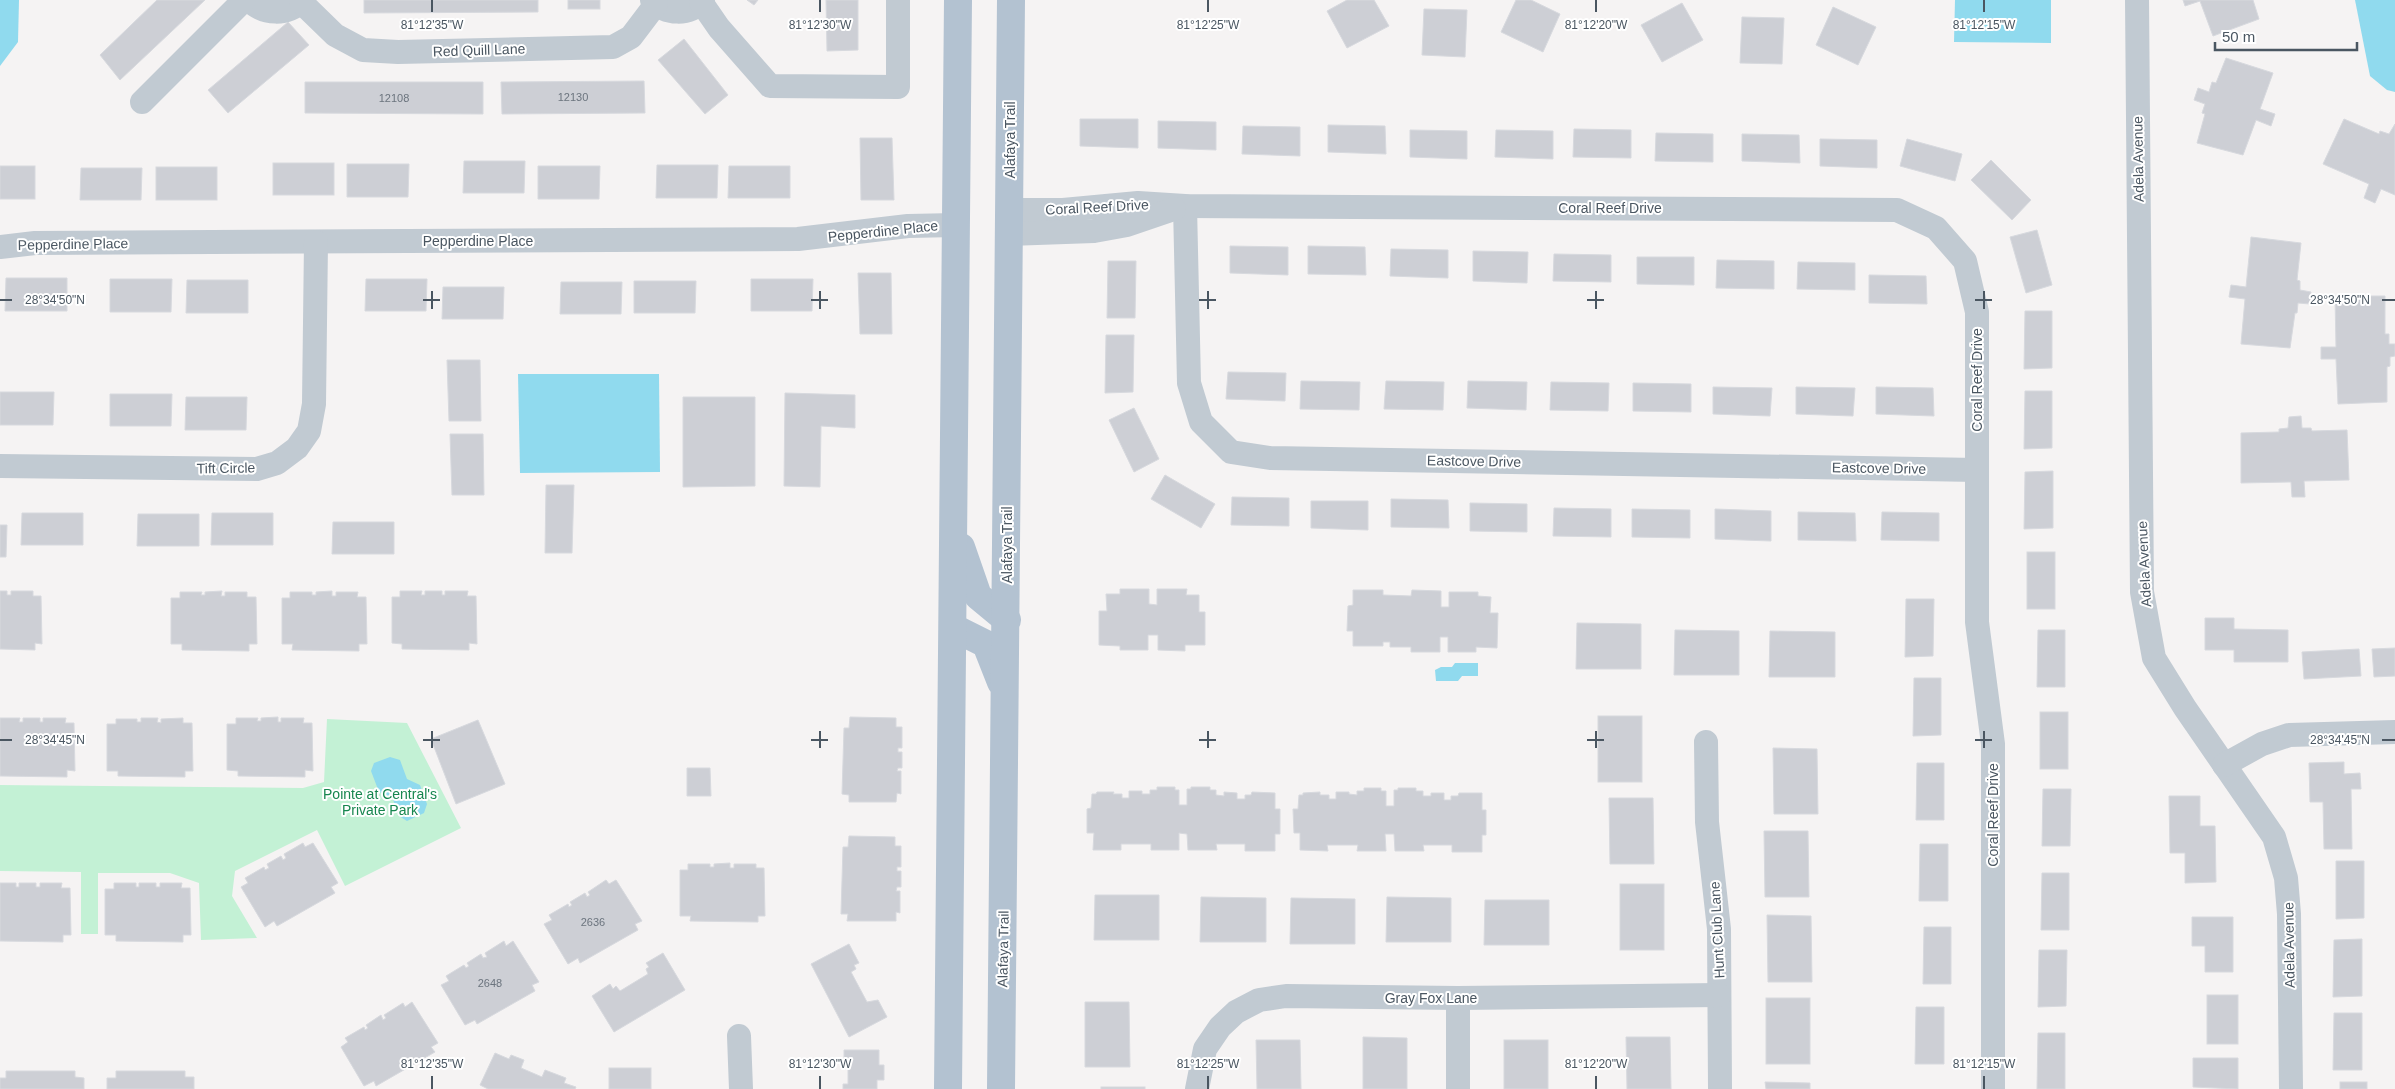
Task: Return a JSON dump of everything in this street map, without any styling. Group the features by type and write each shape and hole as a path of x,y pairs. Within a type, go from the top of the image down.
{"main road":[{"path":"948,1089 954,628 958,0"},
{"name":"Alafaya Trail","path":"1001,1089 1007,620 1011,0"},
{"path":"954,529 978,596 1007,620"},
{"path":"954,628 986,644 1006,693"}],"street":[{"path":"142,102 244,0"},
{"path":"249,0 263,10 273,12 283,12 302,1"},
{"path":"654,2 664,9 684,11 702,1 719,28 770,86 898,87 898,0"},
{"name":"Adela Avenue","path":"2136,0 2142,592 2154,658 2184,708 2274,837 2286,878 2289,914 2291,1089"},
{"name":"Red Quill Lane","path":"302,1 335,35 363,50 398,52 613,47 631,37 654,2"},
{"name":"Coral Reef Drive","path":"1010,222 1094,231 1127,225 1185,206 1897,210 1936,228 1966,261 1978,312 1978,622 1993,744 1993,1089"},
{"name":"Eastcove Drive","path":"1185,206 1189,384 1201,422 1231,452 1270,458 1978,470"},
{"name":"Pepperdine Place","path":"0,247 35,243 798,239 908,226 956,225"},
{"name":"Tift Circle","path":"0,466 258,469 277,463 297,448 308,431 314,404 316,242"},
{"path":"2224,765 2262,744 2289,735 2395,732"},
{"name":"Hunt Club Lane","path":"1706,742 1707,822 1719,929 1720,1089"},
{"name":"Gray Fox Lane","path":"1197,1089 1205,1049 1220,1027 1236,1012 1259,1000 1286,996 1458,998 1719,995"},
{"path":"1458,998 1458,1089"},
{"path":"738,1036 740,1089"}],"green space":[{"name":"Pointe at Central's Private Park","path":"327,719 407,723 461,828 345,886 317,830 235,871 232,896 257,938 201,940 199,883 170,873 98,873 98,934 81,934 81,872 0,871 0,785 303,788 324,782"}],"water":[{"path":"0,0 19,0 18,42 0,66"},
{"path":"1955,0 2051,0 2051,43 1954,42"},
{"path":"2355,0 2395,0 2395,92 2387,90 2370,76"},
{"path":"518,374 659,374 660,472 520,473"},
{"path":"1455,663 1478,663 1478,676 1462,676 1458,681 1436,681 1435,670 1441,667 1452,667"},
{"path":"390,757 400,760 407,779 420,785 427,804 424,813 407,821 399,816 392,797 379,792 371,771 374,763"}],"building":[{"path":"157,0 205,0 120,80 100,55"},
{"path":"364,0 538,0 538,12 364,13"},
{"path":"568,0 600,0 600,9 568,9"},
{"path":"747,0 758,0 754,5"},
{"path":"826,0 858,0 858,50 827,51"},
{"path":"1347,0 1374,0 1389,26 1347,48 1327,11"},
{"path":"1516,0 1531,0 1560,14 1543,52 1501,32"},
{"path":"2183,0 2253,0 2259,19 2213,36 2200,1 2185,6"},
{"path":"1682,3 1703,40 1662,62 1641,25"},
{"path":"1833,7 1876,27 1858,65 1816,45"},
{"path":"1424,9 1467,10 1465,57 1422,55"},
{"path":"1742,17 1784,18 1782,64 1740,63"},
{"path":"288,22 309,45 228,113 208,90"},
{"path":"684,39 728,95 705,114 658,60"},
{"path":"2226,58 2273,73 2260,109 2275,114 2271,126 2256,120 2243,155 2197,143 2205,114 2202,113 2205,104 2194,100 2198,88 2209,92 2212,82 2216,83"},
{"path":"644,81 645,113 502,114 501,82"},
{"path":"305,82 483,82 483,114 305,113"},
{"path":"1080,119 1138,119 1138,148 1080,146"},
{"path":"2344,119 2379,134 2380,131 2389,134 2395,124 2395,195 2381,189 2375,203 2364,198 2369,184 2323,164"},
{"path":"1158,121 1216,122 1216,150 1158,148"},
{"path":"1328,125 1385,126 1386,154 1328,152"},
{"path":"1243,126 1300,127 1300,156 1242,154"},
{"path":"1574,129 1631,130 1631,158 1573,157"},
{"path":"1410,130 1467,131 1467,159 1410,157"},
{"path":"1496,130 1553,131 1553,159 1495,157"},
{"path":"1656,133 1713,134 1713,162 1655,161"},
{"path":"1742,134 1799,135 1800,163 1742,161"},
{"path":"860,138 892,138 894,200 861,200"},
{"path":"1820,139 1877,140 1877,168 1820,166"},
{"path":"1907,139 1962,154 1955,181 1900,166"},
{"path":"1991,160 2031,200 2012,220 1971,180"},
{"path":"464,161 525,161 524,193 463,193"},
{"path":"273,163 334,163 334,195 273,195"},
{"path":"347,164 409,164 408,197 347,197"},
{"path":"657,165 718,165 717,198 656,198"},
{"path":"0,166 35,166 35,199 0,199"},
{"path":"538,166 600,166 599,199 538,199"},
{"path":"729,166 790,166 790,198 728,198"},
{"path":"156,167 217,167 217,200 156,200"},
{"path":"81,168 142,168 141,200 80,200"},
{"path":"2037,230 2052,285 2026,293 2010,237"},
{"path":"2251,237 2301,243 2297,280 2300,281 2300,290 2311,292 2310,304 2298,303 2290,348 2241,344 2245,299 2229,297 2231,285 2246,287"},
{"path":"1230,246 1288,247 1288,275 1230,273"},
{"path":"1308,246 1365,247 1366,275 1308,274"},
{"path":"1391,249 1448,250 1448,278 1390,276"},
{"path":"1473,251 1528,252 1527,283 1473,281"},
{"path":"1554,254 1611,255 1611,282 1553,281"},
{"path":"1637,257 1694,257 1694,285 1637,284"},
{"path":"1717,260 1774,261 1774,289 1716,288"},
{"path":"1108,261 1136,261 1135,318 1107,318"},
{"path":"1798,262 1855,263 1855,290 1797,289"},
{"path":"858,273 891,273 892,334 860,334"},
{"path":"1869,275 1926,276 1927,304 1869,303"},
{"path":"6,278 67,278 67,311 5,311"},
{"path":"110,279 172,279 171,312 110,312"},
{"path":"366,279 427,279 426,311 365,311"},
{"path":"751,279 813,279 812,311 751,311"},
{"path":"187,280 248,280 248,313 186,313"},
{"path":"634,281 696,281 695,313 634,313"},
{"path":"561,282 622,282 621,314 560,314"},
{"path":"443,287 504,287 503,319 442,319"},
{"path":"2335,296 2385,296 2385,334 2389,334 2389,344 2395,344 2395,356 2390,357 2390,366 2387,367 2387,402 2338,404 2336,359 2321,359 2321,347 2336,347"},
{"path":"2025,311 2052,311 2052,368 2024,369"},
{"path":"1106,335 1134,335 1133,392 1105,393"},
{"path":"447,360 480,360 481,421 449,421"},
{"path":"1228,372 1286,373 1285,401 1226,399"},
{"path":"1301,381 1360,382 1359,410 1300,409"},
{"path":"1386,381 1444,382 1443,410 1384,409"},
{"path":"1468,381 1527,382 1526,410 1467,408"},
{"path":"1551,382 1609,383 1608,411 1550,410"},
{"path":"1633,383 1691,384 1691,412 1633,411"},
{"path":"1713,387 1772,388 1770,416 1713,414"},
{"path":"1796,387 1855,388 1853,416 1796,414"},
{"path":"1876,387 1933,388 1934,416 1876,414"},
{"path":"2025,391 2052,391 2052,448 2024,449"},
{"path":"0,392 54,392 53,425 0,425"},
{"path":"785,393 855,395 855,428 821,426 820,487 784,486"},
{"path":"110,394 172,394 171,426 110,426"},
{"path":"186,397 247,397 246,430 185,430"},
{"path":"683,397 755,397 755,486 683,487"},
{"path":"1134,408 1159,459 1134,472 1109,420"},
{"path":"2301,416 2302,428 2311,428 2312,431 2347,430 2349,480 2304,481 2305,497 2292,497 2291,482 2241,483 2241,433 2279,432 2279,429 2288,428 2289,417"},
{"path":"450,434 483,434 484,495 452,495"},
{"path":"2053,471 2053,528 2024,529 2025,472"},
{"path":"1165,475 1215,504 1201,528 1151,499"},
{"path":"546,485 574,485 572,553 545,553"},
{"path":"1232,497 1289,498 1289,526 1231,525"},
{"path":"1391,499 1448,500 1449,528 1391,527"},
{"path":"1311,501 1368,501 1368,530 1311,528"},
{"path":"1470,503 1527,504 1527,532 1470,531"},
{"path":"1554,508 1611,509 1611,537 1553,536"},
{"path":"1632,509 1690,510 1690,538 1632,537"},
{"path":"1715,509 1771,511 1771,541 1715,539"},
{"path":"1798,512 1855,513 1856,541 1798,540"},
{"path":"1882,512 1939,513 1939,541 1881,540"},
{"path":"22,513 83,513 83,545 21,545"},
{"path":"212,513 273,513 273,545 211,545"},
{"path":"138,514 199,514 199,546 137,546"},
{"path":"333,522 394,522 394,554 332,554"},
{"path":"0,525 7,525 6,557 0,557"},
{"path":"2027,552 2055,552 2055,609 2027,609"},
{"path":"1120,589 1149,589 1149,604 1157,605 1157,589 1187,589 1186,595 1199,595 1199,612 1205,612 1205,645 1185,645 1185,651 1158,650 1158,635 1148,635 1148,650 1120,650 1120,646 1099,645 1099,611 1107,611 1106,594 1120,594"},
{"path":"1353,590 1383,590 1383,595 1411,596 1412,590 1441,591 1441,607 1449,607 1449,592 1478,592 1478,596 1491,597 1490,613 1498,613 1497,648 1476,647 1476,652 1448,652 1448,637 1440,637 1440,652 1411,652 1411,647 1390,647 1390,642 1383,642 1383,646 1353,646 1353,631 1347,631 1348,606 1353,605"},
{"path":"0,591 7,591 7,595 11,595 11,591 33,591 33,596 41,596 42,644 35,643 35,650 0,649"},
{"path":"222,591 221,596 225,596 225,592 247,592 247,597 256,597 257,644 249,644 249,651 182,650 182,644 171,644 171,598 180,598 180,592 202,592 201,595 205,595 205,592"},
{"path":"332,591 332,596 336,596 336,592 358,592 357,597 366,597 367,644 359,644 359,651 292,650 293,644 282,644 282,598 290,598 290,592 312,592 312,595 316,595 316,592"},
{"path":"400,591 422,591 421,595 425,595 425,591 442,591 442,595 445,595 445,591 468,591 467,596 476,596 477,644 469,643 469,650 402,649 402,644 392,643 392,597 400,597"},
{"path":"1906,599 1934,599 1933,656 1905,657"},
{"path":"2205,618 2234,618 2234,629 2288,630 2288,662 2234,662 2234,650 2205,650"},
{"path":"1577,623 1641,624 1641,669 1576,669"},
{"path":"1675,630 1739,631 1739,675 1674,675"},
{"path":"2038,630 2065,630 2065,687 2037,687"},
{"path":"1770,631 1835,632 1835,677 1769,677"},
{"path":"2395,648 2395,676 2374,677 2372,649"},
{"path":"2359,649 2361,676 2304,679 2302,652"},
{"path":"1914,678 1941,678 1941,735 1913,736"},
{"path":"2040,712 2068,712 2068,769 2040,769"},
{"path":"1598,716 1642,716 1642,782 1598,782"},
{"path":"278,717 278,722 281,722 281,718 304,718 303,723 312,723 313,771 305,770 305,777 238,776 238,771 227,770 227,724 236,724 236,718 258,718 257,721 261,721 261,718"},
{"path":"850,717 896,718 896,727 902,727 902,748 898,748 898,752 902,752 902,768 898,768 897,771 901,771 901,794 897,793 896,802 849,802 849,795 842,794 844,728 849,728"},
{"path":"0,718 20,718 19,722 23,722 23,718 40,718 40,722 43,722 43,718 66,718 65,723 74,723 75,771 67,770 67,777 0,776"},
{"path":"141,718 158,718 157,722 161,723 161,719 183,718 183,723 192,723 193,771 185,771 185,777 118,776 118,771 107,771 107,724 116,724 116,719 137,719 137,722 141,722"},
{"path":"478,720 505,784 456,804 431,739"},
{"path":"1773,748 1817,749 1818,814 1774,814"},
{"path":"2344,762 2344,774 2360,773 2361,789 2351,789 2352,849 2324,849 2323,802 2310,802 2309,763"},
{"path":"1917,763 1944,763 1944,820 1916,820"},
{"path":"687,768 710,768 711,796 687,796"},
{"path":"1157,787 1175,787 1175,790 1179,790 1179,805 1187,805 1187,789 1191,789 1191,787 1210,787 1210,790 1216,790 1216,795 1224,796 1224,792 1237,793 1237,799 1245,799 1245,795 1251,795 1252,792 1275,793 1275,809 1280,809 1280,834 1275,834 1275,851 1245,851 1245,844 1216,844 1217,850 1188,850 1187,834 1179,833 1179,850 1151,850 1151,844 1121,844 1121,850 1093,850 1094,833 1087,833 1087,809 1091,808 1092,794 1097,792 1114,792 1113,794 1122,794 1122,798 1129,798 1129,791 1142,791 1142,794 1150,794 1150,790 1157,790"},
{"path":"1364,788 1381,788 1381,791 1386,791 1386,806 1394,806 1394,790 1398,790 1398,788 1416,788 1416,791 1423,791 1423,796 1431,796 1431,793 1444,793 1444,800 1451,800 1451,796 1458,796 1459,793 1482,793 1482,810 1486,810 1486,835 1482,835 1482,852 1452,852 1452,845 1423,845 1424,851 1395,851 1394,834 1385,834 1386,851 1357,851 1358,845 1327,845 1328,851 1300,850 1300,833 1294,833 1293,809 1298,809 1299,795 1320,792 1320,795 1329,795 1329,799 1336,799 1336,792 1349,792 1349,794 1357,795 1357,791 1364,791"},
{"path":"2043,789 2071,789 2070,846 2042,846"},
{"path":"2169,796 2200,796 2200,826 2215,826 2216,882 2185,883 2185,853 2170,853"},
{"path":"1609,798 1653,798 1654,864 1610,864"},
{"path":"1764,831 1808,831 1809,897 1765,897"},
{"path":"849,836 895,837 895,846 901,846 901,867 897,867 897,871 901,871 901,887 897,887 896,891 900,891 900,913 896,912 896,921 847,921 848,914 841,914 843,847 848,847"},
{"path":"303,843 305,847 313,843 338,883 331,887 335,893 277,926 274,921 265,927 241,887 248,883 245,878 264,867 265,870 269,868 267,864 281,856 283,860 286,858 284,854"},
{"path":"1920,844 1948,844 1948,901 1919,901"},
{"path":"2336,861 2364,861 2364,918 2336,919"},
{"path":"730,863 730,868 734,868 734,864 756,864 756,868 764,868 765,916 758,916 758,922 690,921 691,916 680,916 680,870 688,870 688,864 710,864 710,867 714,867 714,864"},
{"path":"2042,873 2069,873 2069,930 2041,930"},
{"path":"606,880 609,884 616,880 642,921 635,924 638,930 580,963 578,958 568,964 544,924 552,920 549,915 568,904 569,907 572,905 570,902 585,893 587,897 590,895 588,892"},
{"path":"0,883 16,883 16,887 19,887 19,883 36,883 36,887 40,887 40,883 62,883 61,888 70,888 71,935 63,935 63,942 0,941"},
{"path":"114,883 136,883 136,887 139,887 139,883 156,883 156,887 160,887 160,883 182,883 181,888 190,888 191,935 183,935 183,942 116,941 116,935 105,935 105,889 114,889"},
{"path":"1620,884 1664,884 1664,950 1620,950"},
{"path":"1095,895 1159,895 1159,940 1094,940"},
{"path":"1201,897 1266,898 1266,942 1200,942"},
{"path":"1387,897 1451,898 1451,942 1386,942"},
{"path":"1291,898 1355,899 1355,944 1290,944"},
{"path":"1485,900 1549,900 1549,945 1484,945"},
{"path":"1767,915 1811,916 1812,982 1768,982"},
{"path":"2192,917 2233,917 2233,972 2205,972 2205,946 2192,946"},
{"path":"1924,927 1951,927 1951,984 1923,984"},
{"path":"2362,939 2362,996 2333,997 2334,940"},
{"path":"504,941 506,946 513,941 539,982 532,985 535,991 477,1024 475,1020 465,1025 441,985 449,981 446,976 464,965 466,968 469,966 467,963 481,954 483,958 487,957 485,953"},
{"path":"849,944 859,963 854,965 856,969 851,972 867,1002 878,1000 887,1017 849,1037 811,964"},
{"path":"2039,950 2067,950 2066,1006 2038,1007"},
{"path":"663,953 685,990 614,1032 592,996 610,984 613,989 616,986 620,991 648,974 646,969 649,967 646,963"},
{"path":"2207,995 2238,995 2238,1044 2207,1044"},
{"path":"1766,998 1810,998 1810,1064 1766,1064"},
{"path":"412,1002 438,1043 431,1047 435,1052 376,1086 374,1081 364,1086 341,1047 348,1042 345,1038 364,1027 365,1030 368,1028 366,1025 381,1015 383,1020 386,1018 384,1015 403,1003 405,1007"},
{"path":"1085,1002 1129,1002 1130,1067 1085,1067"},
{"path":"1916,1007 1944,1007 1944,1064 1915,1064"},
{"path":"2334,1013 2362,1013 2362,1070 2333,1070"},
{"path":"2038,1033 2065,1033 2065,1089 2037,1089"},
{"path":"1363,1037 1407,1038 1407,1089 1363,1089"},
{"path":"1626,1037 1670,1037 1671,1089 1627,1089"},
{"path":"1256,1040 1300,1040 1301,1089 1257,1089"},
{"path":"1504,1040 1548,1040 1548,1089 1504,1089"},
{"path":"844,1050 879,1050 879,1065 884,1065 884,1080 877,1080 877,1089 843,1089 843,1084 848,1084 848,1065 844,1066"},
{"path":"495,1053 509,1059 511,1055 524,1060 521,1068 542,1077 545,1070 566,1078 564,1083 576,1087 575,1089 488,1089 480,1085"},
{"path":"2193,1058 2238,1058 2238,1089 2193,1087"},
{"path":"609,1068 651,1068 651,1089 609,1089"},
{"path":"6,1071 75,1071 75,1077 84,1078 84,1089 0,1089 0,1078 6,1078"},
{"path":"116,1071 185,1071 185,1077 194,1077 194,1089 107,1089 107,1078 116,1078"},
{"path":"1765,1082 1810,1083 1810,1089 1766,1089"},
{"path":"2340,1082 2367,1082 2367,1089 2340,1089"},
{"path":"1101,1087 1145,1087 1145,1089 1101,1089"}]}
